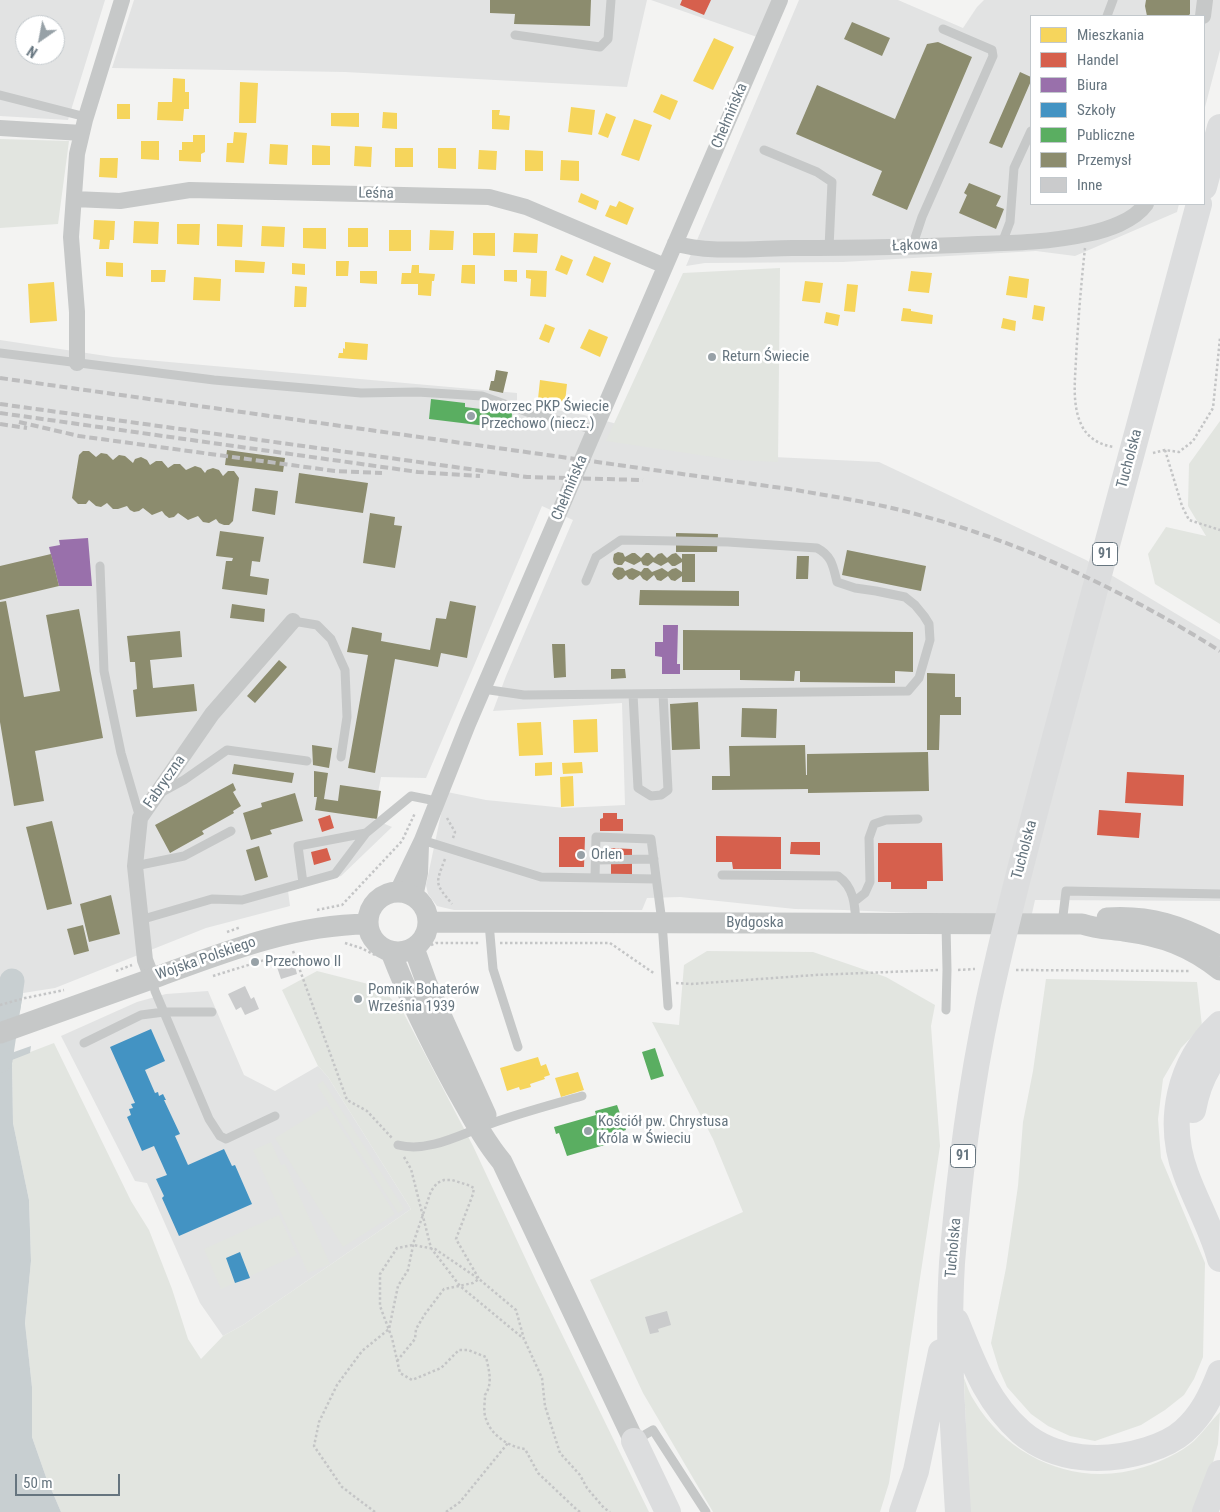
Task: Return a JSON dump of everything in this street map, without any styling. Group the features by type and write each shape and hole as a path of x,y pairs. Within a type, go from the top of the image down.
{"main road":[{"path":"1205,183 1220,127"},
{"name":"Tucholska","path":"958,1512 952,1421 950,1307 952,1262 964,1149 988,1006 1015,890 1199,205"},
{"path":"1220,1024 1201,1044 1187,1067 1180,1090 1177,1112 1179,1145 1185,1172 1220,1259"},
{"path":"1220,1052 1213,1059 1197,1089 1192,1111 1191,1131 1195,1158 1220,1220"},
{"path":"950,1307 976,1373 1002,1413 1021,1432 1057,1452 1085,1458 1115,1458 1163,1445 1183,1432 1197,1418 1210,1399 1220,1373"},
{"path":"902,1512 916,1471 950,1307"},
{"path":"634,1441 668,1512"},
{"path":"1205,1512 1220,1473"}],"street":[{"path":"77,363 77,312 71,237 77,154 122,0"},
{"name":"Chełmińska","path":"406,894 420,873 422,840 434,804 780,0"},
{"path":"1203,15 1205,0"},
{"path":"0,128 84,125"},
{"name":"Leśna","path":"74,199 120,201 190,190 489,197 526,207 666,266"},
{"name":"Łąkowa","path":"676,243 687,247 705,248 829,248 1038,242 1087,234 1121,223 1142,210 1145,205"},
{"name":"Fabryczna","path":"148,969 134,866 140,818 212,714 293,621"},
{"path":"422,948 403,952 391,952 375,942 367,924 368,914 372,905 387,893 406,894 422,904 427,912 427,932 422,941 427,984 484,1126"},
{"name":"Bydgoska","path":"1072,924 1096,919 1122,917 1150,919 1180,927 1220,946"},
{"name":"Bydgoska","path":"428,922 489,933 662,922 1072,924 1164,938 1185,946 1220,970"},
{"name":"Wojska Polskiego","path":"0,1033 49,1016 148,969 225,951 289,933 342,924 367,924"},
{"path":"391,952 406,990 436,1052 484,1126 498,1141 502,1162 634,1441"}],"lane":[{"path":"515,34 600,46 608,39 611,0"},
{"path":"1107,15 1114,0"},
{"path":"912,247 922,217 993,56 992,50 943,29"},
{"path":"0,95 84,125"},
{"path":"1002,243 1010,222 1014,168 1030,133"},
{"path":"764,150 817,172 832,182 829,248"},
{"path":"0,353 214,380 361,393 417,392 482,396 530,413 595,430"},
{"path":"483,689 524,695 908,691 919,678 930,640 929,624 915,605 905,597 855,588 837,582 832,560 817,548 728,542 621,540 596,557 586,581"},
{"path":"100,566 104,670 122,753 140,818"},
{"path":"293,621 317,625 331,639 345,670 347,717 341,757"},
{"path":"633,694 638,788 651,796 661,795 668,790 663,694"},
{"path":"156,796 184,780 227,750 306,761"},
{"path":"140,920 212,899 242,900 334,874 366,833 411,796 434,804"},
{"path":"855,901 865,893 870,882 869,838 874,824 886,820 918,819"},
{"path":"134,866 184,856 231,830"},
{"path":"303,883 298,846 366,833"},
{"path":"595,878 596,837 652,839 662,922 668,1006"},
{"path":"422,840 541,877 656,879"},
{"path":"596,860 654,859"},
{"path":"722,875 838,876 846,881 855,901 856,923"},
{"path":"1072,924 1066,891 1220,894"},
{"path":"946,924 946,1010"},
{"path":"489,933 493,969 518,1047"},
{"path":"148,969 155,991 209,1119 220,1136 226,1139 276,1116"},
{"path":"84,1044 141,1015 164,1012 212,1012"},
{"path":"398,1145 410,1148 454,1139 484,1126 582,1096"},
{"path":"634,1441 653,1430 706,1512"}],"path":[{"path":"1087,234 1078,318 1075,386 1076,411 1082,426 1090,438 1105,446 1120,448"},
{"path":"1150,454 1166,450 1179,452 1193,441 1212,408 1220,338"},
{"path":"1166,450 1182,506 1189,520 1220,530"},
{"path":"315,910 342,905 434,804 455,832 437,878 438,886 452,904"},
{"path":"224,933 242,927"},
{"path":"289,933 293,950 347,1100 367,1111 398,1145 411,1169 431,1248 460,1286 524,1339"},
{"path":"422,948 436,943 489,933 610,943 655,974 674,982 691,984 815,975 979,969"},
{"path":"112,973 148,969"},
{"path":"1011,970 1184,970"},
{"path":"0,1005 72,988"},
{"path":"374,1512 342,1487 314,1446 319,1422 337,1385 362,1351 389,1329 398,1286 408,1270 413,1245 431,1191 437,1183 444,1180 452,1180 474,1188 456,1239 479,1280"},
{"path":"580,1512 538,1473 525,1449 517,1448 492,1431 485,1418 485,1395 490,1389 486,1358 468,1350 459,1350 441,1368 412,1380 400,1373 389,1329 380,1306 380,1274 397,1248 413,1245 431,1248 479,1280 516,1310 524,1339 542,1378 544,1406 560,1453 580,1475 587,1488 604,1508 610,1512"},
{"path":"397,1361 415,1339 416,1329 444,1289 479,1280"},
{"path":"446,1512 460,1502 508,1443"}],"shaded area":[{"path":"0,0 105,0 68,120 0,116"},
{"path":"134,0 647,0 627,87 345,72 112,68"},
{"path":"651,0 773,0 757,37"},
{"path":"799,0 898,0 963,28 984,0 1220,0 1220,50 1205,107 1205,15 1030,15 1030,205 1179,205 1177,212 1075,256 1036,251 843,262 705,263 686,266"},
{"path":"0,139 69,141 58,224 0,228"},
{"name":"Return Świecie","path":"780,268 778,462 733,460 606,441 683,273"},
{"path":"0,340 113,357 517,393 517,403 584,415 731,455 879,462 1086,560 1220,640 1220,901 1035,900 1031,918 795,909 680,897 647,898 642,910 454,910 437,906 428,894 426,885 447,792 486,800 565,808 625,805 622,703 493,711 506,676 573,520 542,506 426,778 381,777 373,819 392,827 341,876 288,891 290,906 206,928 55,988 23,993 16,979 0,986"},
{"path":"1220,421 1220,624 1155,584 1148,554 1166,527 1206,536 1188,506 1189,464"},
{"path":"707,951 813,952 886,977 935,1005 931,1026 940,1146 889,1483 880,1512 713,1512 643,1393 590,1280 743,1212 713,1139 652,1022 679,1025 684,965"},
{"path":"317,971 380,987 402,1010 473,1146 535,1279 649,1512 61,1512 32,1437 32,1387 25,1323 31,1261 29,1200 13,1123 12,1059 54,1043 131,1201 149,1230 172,1289 188,1339 201,1359 223,1336 243,1325 411,1209 328,1077 318,1066 282,990"},
{"path":"17,979 23,993 20,1011 0,1019 0,986"},
{"path":"1046,979 1197,982 1202,1026 1181,1048 1163,1079 1158,1119 1161,1158 1205,1263 1203,1357 1194,1379 1184,1395 1165,1410 1141,1425 1095,1441 1070,1436 1048,1426 1031,1414 1007,1387 991,1343 1006,1268 1018,1186 1023,1122 1033,1071"},
{"path":"208,991 244,1075 275,1091 318,1066 328,1077 411,1209 243,1325 223,1336 200,1303 147,1183 135,1181 61,1036 137,1002 166,994"},
{"path":"31,1046 30,1053 12,1060 13,1123 29,1200 31,1261 25,1323 32,1387 32,1437 61,1512 0,1512 0,1057"},
{"path":"323,1081 404,1209 398,1213 317,1085"},
{"path":"327,1106 395,1214 343,1247 275,1138"},
{"path":"271,1142 281,1165 285,1164 330,1264 308,1273 253,1150"},
{"path":"279,1215 297,1255 221,1289 204,1249"},
{"path":"964,1378 975,1402 1007,1440 1027,1454 1049,1464 1072,1471 1096,1474 1120,1473 1157,1462 1189,1445 1220,1412 1218,1444 1208,1481 1193,1512 969,1512"}],"building: Mieszkania":[{"path":"714,38 734,47 713,90 693,81"},
{"path":"173,78 185,79 185,92 189,92 189,109 184,109 183,121 157,120 158,102 172,102"},
{"path":"240,82 258,83 256,123 239,123"},
{"path":"661,94 678,101 670,120 653,112"},
{"path":"117,104 130,104 130,119 117,119"},
{"path":"571,107 595,110 592,135 568,132"},
{"path":"492,110 500,110 499,115 510,116 509,130 492,129"},
{"path":"383,112 397,113 397,129 382,128"},
{"path":"331,113 359,113 359,127 331,126"},
{"path":"606,113 616,117 608,138 598,134"},
{"path":"634,119 652,125 639,161 621,155"},
{"path":"234,132 247,133 244,163 226,162 227,143 233,143"},
{"path":"193,135 205,135 205,152 201,154 201,162 179,161 179,150 182,150 182,142 193,142"},
{"path":"141,141 159,141 159,160 141,159"},
{"path":"270,144 288,145 287,165 269,164"},
{"path":"312,145 330,146 330,165 312,165"},
{"path":"355,146 372,147 371,167 354,166"},
{"path":"395,148 413,148 413,167 395,167"},
{"path":"438,148 456,148 456,169 438,168"},
{"path":"479,150 497,151 496,170 478,169"},
{"path":"525,150 543,151 543,171 525,171"},
{"path":"100,158 118,158 117,178 99,177"},
{"path":"561,160 579,161 579,181 560,180"},
{"path":"581,193 599,201 596,210 578,202"},
{"path":"619,201 634,208 627,225 605,216 610,205 616,207"},
{"path":"94,220 115,221 114,240 110,240 109,249 99,249 100,240 93,239"},
{"path":"134,221 159,222 158,244 133,243"},
{"path":"177,224 200,224 199,245 177,244"},
{"path":"217,224 243,225 242,247 217,246"},
{"path":"262,226 285,227 284,247 261,246"},
{"path":"303,228 326,228 326,249 303,248"},
{"path":"348,228 368,228 368,247 348,247"},
{"path":"389,230 411,230 411,251 389,251"},
{"path":"430,230 454,231 453,250 429,250"},
{"path":"473,233 495,233 495,256 473,255"},
{"path":"514,233 538,234 537,253 513,252"},
{"path":"561,255 573,260 567,275 555,270"},
{"path":"594,256 611,263 603,283 586,275"},
{"path":"235,260 265,262 264,273 235,272"},
{"path":"336,261 349,261 348,276 336,276"},
{"path":"106,262 123,263 123,277 106,276"},
{"path":"292,263 305,264 305,275 292,274"},
{"path":"412,265 419,265 419,273 435,274 434,281 432,281 431,296 418,295 418,284 401,284 402,273 411,273"},
{"path":"462,265 475,265 475,284 461,283"},
{"path":"151,270 166,270 165,282 151,282"},
{"path":"504,270 517,270 517,282 504,281"},
{"path":"526,270 547,271 546,297 530,296 531,279 526,278"},
{"path":"360,271 377,271 377,284 360,283"},
{"path":"911,271 932,273 929,293 908,291"},
{"path":"1009,276 1029,279 1027,298 1006,295"},
{"path":"194,277 221,279 220,301 193,300"},
{"path":"805,281 823,283 820,303 802,301"},
{"path":"54,282 57,321 30,323 28,284"},
{"path":"847,284 858,285 855,312 844,311"},
{"path":"295,286 307,287 306,307 294,307"},
{"path":"1034,305 1045,307 1043,321 1032,319"},
{"path":"903,308 933,315 932,324 901,321"},
{"path":"826,312 840,315 838,326 824,323"},
{"path":"1003,318 1016,321 1015,331 1001,328"},
{"path":"545,324 555,328 549,343 539,339"},
{"path":"589,329 608,337 600,357 580,348"},
{"path":"345,342 368,344 367,360 338,358 339,353 343,353 343,348 345,349"},
{"path":"540,380 567,384 565,402 538,399"},
{"path":"597,719 598,752 574,753 573,720"},
{"path":"541,722 543,755 519,756 517,723"},
{"path":"552,762 552,775 535,776 535,763"},
{"path":"582,762 583,773 563,774 562,763"},
{"path":"573,776 574,806 561,807 560,777"},
{"path":"538,1057 541,1066 546,1064 550,1075 544,1077 545,1079 530,1084 531,1087 520,1090 519,1087 507,1091 500,1068"},
{"path":"578,1072 584,1090 561,1097 555,1078"}],"building: Handel":[{"path":"682,0 711,0 704,15 680,5"},
{"path":"1127,772 1184,775 1183,806 1125,803"},
{"path":"1099,810 1141,813 1139,838 1097,835"},
{"path":"603,813 617,813 617,819 623,819 623,831 600,831 600,819 603,818"},
{"path":"330,815 334,828 322,832 318,819"},
{"path":"716,836 781,837 781,869 733,869 732,862 716,862"},
{"path":"559,837 585,837 584,867 559,867"},
{"path":"791,842 820,842 820,855 790,854"},
{"path":"878,843 942,843 943,881 927,881 927,889 891,889 891,882 878,882"},
{"path":"327,848 331,860 314,865 311,852"},
{"path":"611,848 632,849 632,881 611,881"}],"building: Biura":[{"path":"88,538 92,586 59,586 49,547 60,545 59,540"},
{"path":"663,625 678,625 677,664 680,664 680,674 662,674 662,657 655,656 655,642 663,642"}],"building: Szkoły":[{"path":"151,1029 165,1061 145,1070 155,1093 158,1092 159,1096 163,1094 166,1100 164,1100 180,1134 175,1136 188,1165 224,1149 232,1166 235,1165 252,1204 179,1236 162,1198 164,1196 156,1179 167,1175 154,1146 142,1151 127,1117 131,1115 129,1109 133,1108 131,1104 135,1103 110,1047"},
{"path":"240,1252 250,1278 235,1283 226,1258"}],"building: Publiczne":[{"name":"Dworzec PKP Świecie Przechowo (niecz.)","path":"431,399 465,403 465,407 512,413 511,429 429,419"},
{"path":"655,1048 664,1076 651,1080 642,1052"},
{"name":"Kościół pw. Chrystusa Króla w Świeciu","path":"617,1105 626,1130 613,1134 615,1142 567,1156 559,1133 556,1134 554,1127 596,1115 595,1111"}],"building: Przemysł":[{"path":"490,0 591,0 590,26 514,24 515,14 490,13"},
{"path":"1146,0 1190,0 1190,14 1147,15"},
{"path":"852,22 890,38 882,56 844,39"},
{"path":"938,42 972,57 907,210 872,195 882,171 796,134 817,85 895,119 927,44"},
{"path":"1020,72 1030,77 1030,83 1002,148 989,143"},
{"path":"969,183 1001,196 996,206 1004,209 996,229 959,213 967,195 964,193"},
{"path":"496,370 508,372 503,393 489,390 491,381 494,381"},
{"path":"227,450 285,458 283,472 225,465"},
{"path":"83,451 89,451 96,457 101,453 107,454 113,460 119,455 125,456 133,463 135,459 141,457 147,460 150,465 156,461 162,461 168,468 174,464 180,464 186,470 195,466 201,468 205,473 213,468 219,470 223,476 228,471 234,471 239,478 233,521 229,525 219,523 216,519 209,523 203,522 198,516 188,520 178,513 174,517 169,518 162,511 152,515 143,508 134,512 127,506 113,509 107,503 101,507 96,506 89,500 86,504 78,504 72,498 79,455"},
{"path":"299,473 368,483 363,513 295,503"},
{"path":"255,488 278,491 275,515 252,511"},
{"path":"370,513 395,517 394,525 402,526 395,568 363,563"},
{"path":"220,531 264,537 260,562 252,561 250,576 269,579 267,595 222,589 226,561 232,561 233,558 216,556"},
{"path":"676,533 718,534 717,552 676,552"},
{"path":"847,550 926,566 921,591 842,575"},
{"path":"618,552 623,553 625,557 635,553 641,558 646,553 649,553 654,558 662,553 667,558 676,553 682,559 682,554 695,554 695,582 682,582 682,576 675,581 671,580 668,576 661,581 657,580 654,575 647,581 640,575 633,580 629,579 626,575 618,580 612,574 614,569 618,567 623,568 625,571 632,568 641,572 644,568 648,568 652,572 662,568 668,572 676,568 682,572 682,562 672,566 668,562 661,566 653,562 648,566 643,565 641,561 634,565 625,561 622,565 618,565 614,563 613,559 614,554"},
{"path":"51,554 59,586 0,600 0,566"},
{"path":"797,556 809,556 808,579 796,579"},
{"path":"640,590 739,591 739,606 639,605"},
{"path":"6,601 24,697 60,691 46,615 79,609 103,738 35,751 44,801 14,806 0,722 0,602"},
{"path":"450,601 476,606 467,658 441,653 438,667 395,659 375,773 348,768 368,655 347,652 352,627 382,633 381,641 430,650 436,618 446,619"},
{"path":"232,604 265,609 264,622 230,618"},
{"path":"683,630 913,632 913,672 895,671 895,683 800,682 800,671 795,671 794,681 740,680 740,670 683,670"},
{"path":"180,631 182,657 150,660 153,688 194,684 197,711 136,717 133,690 137,689 135,662 130,662 127,636"},
{"path":"552,644 565,644 566,677 554,678"},
{"path":"279,660 287,667 255,703 247,696"},
{"path":"611,669 625,669 626,678 611,679"},
{"path":"927,673 955,674 955,697 961,697 961,715 940,715 939,750 927,750"},
{"path":"698,702 700,749 672,750 670,704"},
{"path":"742,708 777,709 776,738 741,737"},
{"path":"312,745 332,748 329,768 313,765"},
{"path":"805,745 806,775 807,754 928,752 929,791 808,793 808,789 712,790 712,776 730,776 729,746"},
{"path":"234,764 294,773 292,783 232,774"},
{"path":"314,771 328,773 324,799 338,801 340,785 381,791 377,819 315,810 317,797 314,797"},
{"path":"233,783 236,790 233,792 241,806 233,811 234,813 202,831 204,834 170,853 155,825"},
{"path":"295,793 303,821 270,830 272,834 251,840 243,813 262,807 261,803"},
{"path":"52,821 72,904 47,910 26,827"},
{"path":"259,846 268,877 255,881 246,850"},
{"path":"111,895 120,934 89,942 80,904"},
{"path":"83,925 89,951 74,955 67,929"}],"building: Inne":[{"path":"293,959 297,974 281,979 276,964"},
{"path":"245,986 251,999 254,997 259,1009 245,1015 241,1007 236,1010 228,994"},
{"path":"667,1311 671,1325 658,1329 659,1332 650,1334 645,1317"}],"waterway":[{"path":"0,1060 12,981"}],"railway":[{"path":"0,378 796,490 884,506 982,534 1064,567 1144,606 1220,651"},
{"path":"0,404 527,477 643,480"},
{"path":"0,413 418,472 480,476"},
{"path":"19,422 79,436 335,471 382,473"},
{"path":"0,424 27,428"}],"place":[{"name":"Return Świecie","path":"712,357"},
{"name":"Dworzec PKP Świecie Przechowo (niecz.)","path":"471,416"},
{"name":"Orlen","path":"581,855"},
{"name":"Przechowo II","path":"255,962"},
{"name":"Pomnik Bohaterów Września 1939","path":"358,999"},
{"name":"Kościół pw. Chrystusa Króla w Świeciu","path":"588,1131"}]}
